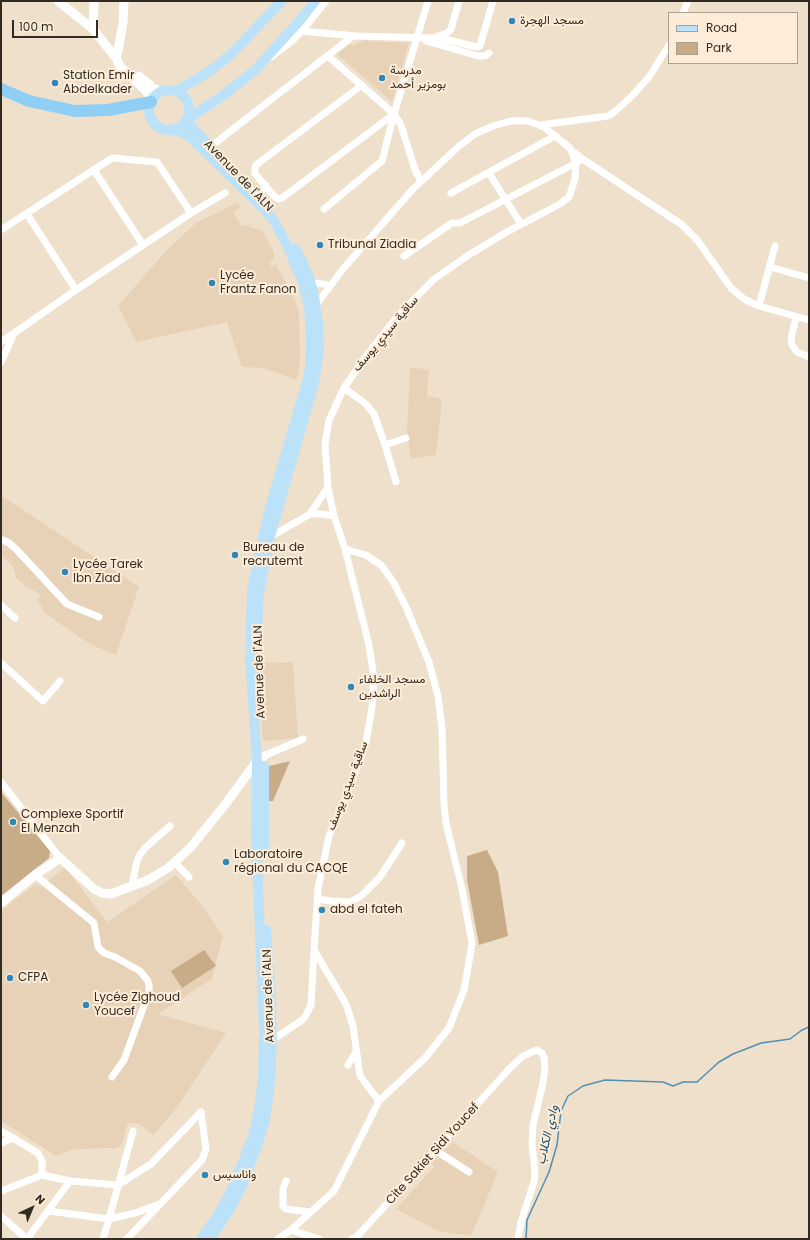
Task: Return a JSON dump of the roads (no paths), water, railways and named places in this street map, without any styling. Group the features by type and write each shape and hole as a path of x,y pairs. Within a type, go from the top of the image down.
{"highway":[{"path":"1,89 29,101 75,111 108,110 151,101"}],"main road":[{"path":"58,1 93,29 116,58 120,66 145,90 151,101"},
{"path":"93,29 94,1"},
{"path":"116,58 123,23 124,1"},
{"path":"176,91 219,64 232,53 282,1"},
{"path":"173,130 183,125 187,120 225,94 255,70 301,19 315,1"},
{"path":"116,58 124,61 149,85 160,92"},
{"path":"187,120 190,110 188,102 183,95 176,91 165,90 160,92 151,101 149,106 150,115 154,123 161,128 184,133 192,138 264,209 281,233 307,282 312,306 310,368 271,504 267,536 252,590 250,658 260,759 256,834 268,1041 259,1110 252,1136 233,1187 219,1213 201,1239"},
{"name":"Avenue de l'ALN","path":"187,120 210,147 259,194 277,217 302,261 307,282"},
{"path":"1,903 35,875 60,858 94,889 102,893 111,894 148,880 168,868 190,848 260,759"},
{"name":"Avenue de l'ALN","path":"210,1239 232,1206 241,1188 265,1120 269,1090 268,1041"}],"street":[{"path":"255,70 291,42 302,31 326,1"},
{"path":"324,209 382,161 394,114 428,1"},
{"path":"302,31 353,36 432,38 447,33 451,29 459,1"},
{"path":"437,37 476,47 480,46 493,1"},
{"path":"683,12 688,1"},
{"path":"210,147 353,36"},
{"path":"417,38 478,56 485,56 489,53"},
{"path":"540,125 608,116 614,113 649,77 668,47"},
{"path":"328,56 394,114 401,125 415,170 420,181"},
{"path":"362,85 256,165 255,174 276,198 282,198 394,114"},
{"path":"312,306 388,216 420,181 458,146 475,134 492,126 511,121 528,121 540,125 570,148 576,163"},
{"path":"555,136 584,160 681,224 698,242 737,294 759,306 809,320"},
{"path":"451,194 555,136"},
{"path":"1,230 112,158 157,162 191,213"},
{"path":"404,256 452,223 460,223 584,160"},
{"name":"ساقية سيدي يوسف","path":"268,1041 301,1021 305,1017 311,1005 318,889 329,836 344,802 366,743 372,707 374,678 369,645 346,549 334,516 328,488 325,445 329,420 344,388 364,359 397,317 433,280 505,233 560,204 569,197 575,179 576,163"},
{"path":"94,170 143,245"},
{"path":"489,173 521,224"},
{"path":"259,194 266,186"},
{"path":"1,342 191,213 225,193"},
{"path":"27,214 76,290"},
{"path":"759,306 775,246"},
{"path":"770,267 809,278"},
{"path":"307,282 330,285"},
{"path":"796,317 791,338 792,345 797,352 809,357"},
{"path":"1,362 14,333"},
{"path":"344,388 366,404 374,414 396,482"},
{"path":"385,445 406,438"},
{"path":"310,514 328,488"},
{"path":"267,536 310,514 334,516"},
{"path":"1,541 3,540 9,543 16,549 67,604 99,617"},
{"path":"278,1239 291,1230 334,1191 379,1101 426,1057 449,1028 464,990 472,943 462,889 446,823 442,729 438,696 429,662 418,633 394,583 382,566 366,555 346,549"},
{"path":"1,606 15,618"},
{"path":"1,663 43,701 60,681"},
{"path":"260,759 303,739"},
{"path":"1,782 60,858"},
{"path":"132,886 139,856 145,848 170,826"},
{"path":"317,899 350,902 362,896 380,877 402,842"},
{"path":"174,862 189,876"},
{"path":"35,875 94,923 98,947 104,953 115,957 140,972 148,981 149,992 124,1060 112,1077"},
{"path":"314,950 346,1004 353,1026 360,1076 379,1101"},
{"name":"Cite Sakiet Sidi Youcef","path":"352,1239 363,1230 522,1056 537,1050 542,1053 544,1057 545,1068 533,1125 532,1146 535,1175 521,1222 518,1239"},
{"path":"348,1065 356,1052"},
{"path":"1,1191 42,1175 70,1181 118,1185 150,1164 200,1112 206,1150 202,1160 127,1239"},
{"path":"1,1130 38,1153 42,1161 42,1175"},
{"path":"103,1239 133,1131"},
{"path":"1,1144 13,1138"},
{"path":"435,1150 469,1172"},
{"path":"1,1216 27,1239 70,1181"},
{"path":"286,1181 283,1189 283,1206 286,1208 310,1212"},
{"path":"49,1211 109,1219 134,1213 161,1203"},
{"path":"291,1230 319,1239"}],"waterway":[{"name":"وادي الكلاب","path":"526,1239 527,1220 549,1172 557,1145 561,1111 568,1096 583,1086 605,1080 663,1082 673,1086 683,1082 697,1082 719,1062 733,1054 761,1043 790,1039 802,1030 809,1027"}],"place":[{"name":"مسجد الهجرة","path":"512,21"},
{"name":"مدرسة بومزير أحمد","path":"382,78"},
{"name":"Station Emir Abdelkader","path":"55,83"},
{"name":"Tribunal Ziadia","path":"320,245"},
{"name":"Lycée Frantz Fanon","path":"212,283"},
{"name":"Bureau de recrutemt","path":"235,555"},
{"name":"Lycée Tarek Ibn Ziad","path":"65,572"},
{"name":"مسجد الخلفاء الراشدين","path":"351,687"},
{"name":"Complexe Sportif El Menzah","path":"13,822"},
{"name":"Laboratoire régional du CACQE","path":"226,862"},
{"name":"abd el fateh","path":"322,910"},
{"name":"CFPA","path":"10,978"},
{"name":"Lycée Zighoud Youcef","path":"86,1005"},
{"name":"واناسيس","path":"205,1175"}]}
